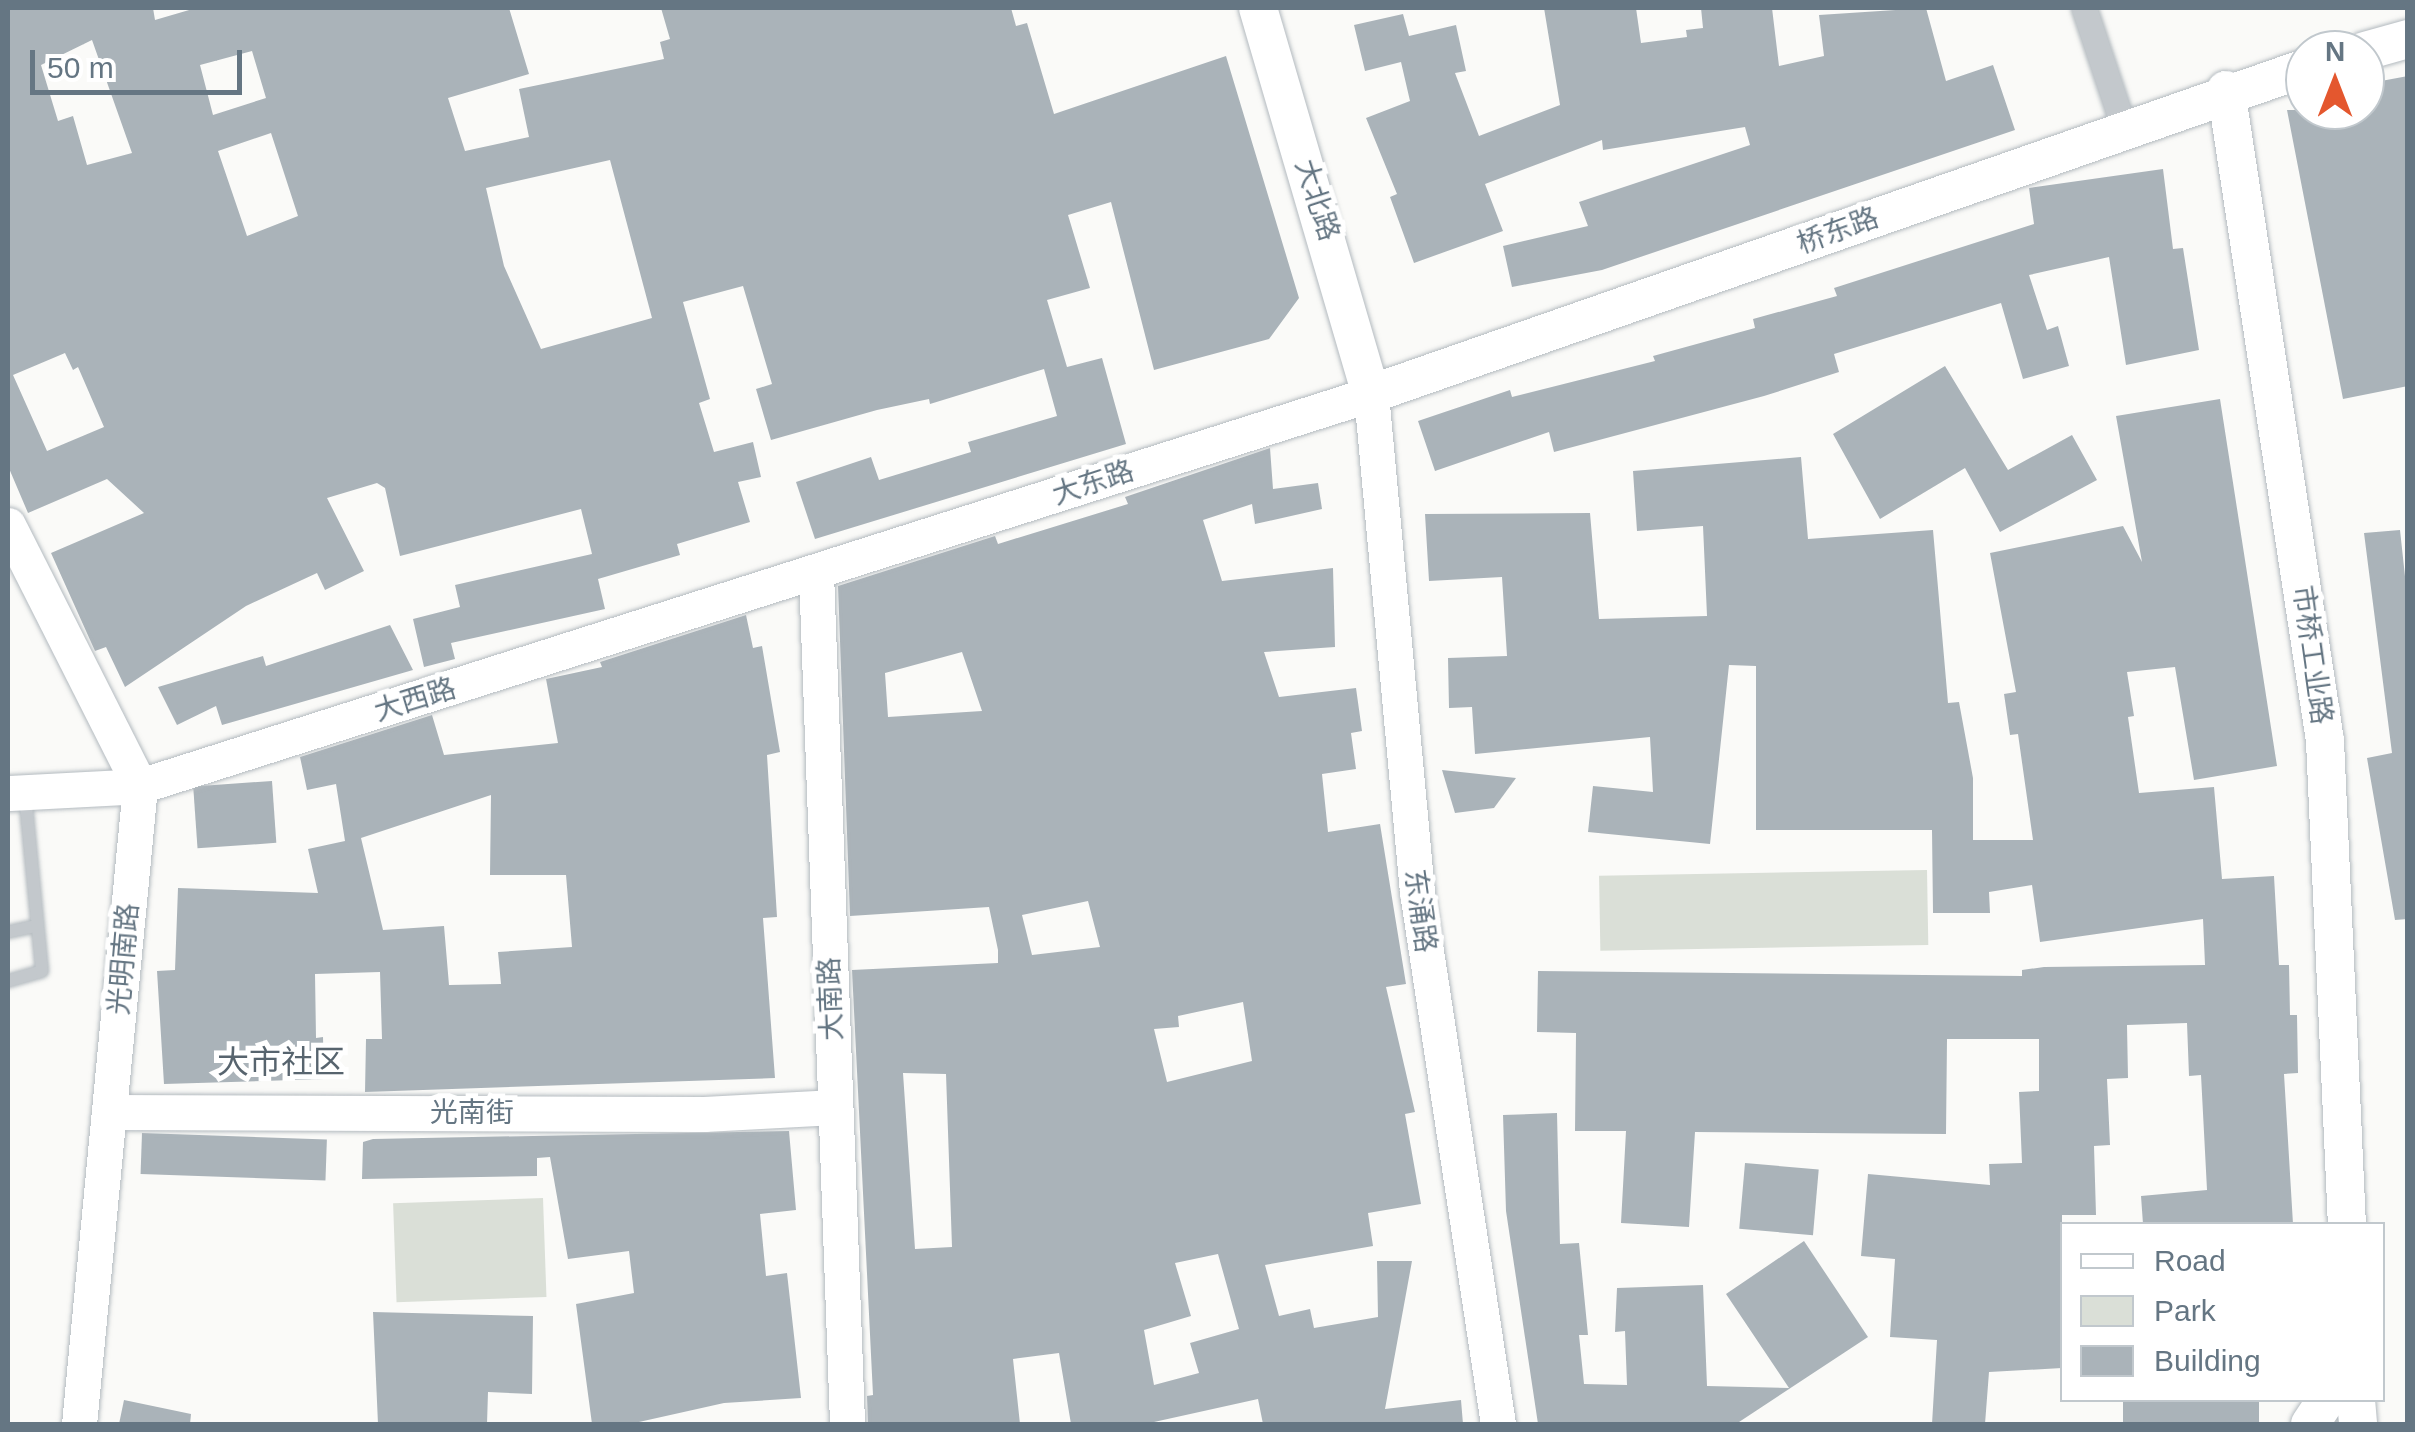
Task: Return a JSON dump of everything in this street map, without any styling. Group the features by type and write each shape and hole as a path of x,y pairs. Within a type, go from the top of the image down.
{"main road":[{"name":"大北路","path":"1258,8 1371,394"},
{"name":"桥东路","path":"1371,394 2226,90 2285,74"},
{"name":"市桥工业路","path":"2226,90 2325,741 2347,1222"},
{"path":"2310,1424 2325,1402"}],"street":[{"path":"2084,8 2124,128"},
{"name":"大东路","path":"816,573 1371,394"},
{"name":"东涌路","path":"1371,394 1417,892 1498,1424"},
{"path":"8,525 140,786"},
{"name":"大西路","path":"16,792 140,786 816,573"},
{"name":"大南路","path":"816,573 847,1424"},
{"name":"光明南路","path":"79,1424 140,786"},
{"name":"光南街","path":"109,1112 704,1114 835,1107"}],"lane":[{"path":"8,982 42,971 16,792"},
{"path":"8,932 36,926"}],"green space":[{"path":"1927,870 1928,945 1600,951 1599,876"},
{"path":"543,1198 546,1297 397,1302 393,1203"}],"building":[{"path":"8,8 153,8 155,20 196,8 509,8 529,74 448,98 465,151 529,137 519,89 664,59 660,42 670,39 661,8 1011,8 1016,26 1027,23 1054,114 1226,56 1299,298 1269,339 1154,370 1111,202 1068,215 1090,288 1047,300 1067,367 1102,358 1126,444 815,539 796,482 871,457 879,480 971,452 968,442 1057,416 1044,369 930,404 929,399 877,410 771,440 756,389 772,384 743,286 683,302 710,399 699,403 714,452 753,442 761,477 738,482 750,522 677,544 680,555 598,579 605,609 451,643 455,659 424,667 413,619 460,607 455,585 592,554 581,509 400,556 385,488 377,483 327,498 364,571 325,590 317,573 246,606 125,687 106,647 95,651 51,553 144,513 107,479 28,513 8,466","holes":["92,40 132,153 87,165 73,116 58,121 41,65","252,51 266,98 213,115 200,65","271,133 298,216 247,236 218,151","610,160 652,318 541,349 504,266 486,188","65,353 73,370 78,367 104,427 47,451 13,375"]},
{"path":"1544,8 1636,8 1641,43 1687,37 1686,30 1703,28 1701,8 1772,8 1779,66 1824,56 1819,15 1926,8 1946,81 1993,65 2015,130 1602,270 1512,287 1503,246 1588,226 1579,202 1750,145 1745,127 1603,150 1602,140 1485,184 1503,231 1414,263 1390,197 1397,194 1366,118 1410,101 1401,62 1365,71 1354,25 1403,14 1409,36 1456,25 1466,71 1455,73 1479,136 1560,105"},
{"path":"2408,76 2408,386 2343,399 2291,130 2385,130 2385,80"},
{"path":"2163,169 2173,249 2183,248 2199,350 2126,365 2109,257 2029,275 2047,330 2058,326 2069,366 2023,379 2001,303 1834,354 1839,372 1764,396 1554,452 1549,432 1435,471 1418,421 1510,390 1512,397 1655,361 1653,356 1755,328 1753,319 1837,296 1834,288 2034,224 2029,188"},
{"path":"1945,366 2008,470 2072,435 2097,480 2000,532 1965,468 1880,519 1833,434"},
{"path":"2220,399 2277,766 2194,780 2175,667 2127,672 2134,716 2128,717 2139,793 2214,787 2222,879 2274,876 2279,965 2289,965 2290,1015 2297,1015 2298,1073 2284,1074 2293,1222 2143,1222 2141,1196 2207,1190 2201,1075 2189,1076 2187,1023 2127,1025 2128,1078 2107,1079 2110,1145 2094,1146 2096,1215 2062,1215 2060,1222 2060,1368 1989,1372 1985,1424 1932,1424 1937,1340 1890,1337 1895,1259 1861,1256 1868,1174 1990,1185 1989,1164 2022,1163 2019,1092 2039,1091 2039,1039 1947,1039 1946,1134 1695,1132 1689,1227 1621,1223 1626,1131 1575,1131 1576,1033 1537,1032 1538,971 2022,976 2022,970 2044,967 2205,965 2203,919 2040,942 2032,885 1989,892 1990,913 1933,913 1932,830 1756,830 1756,666 1729,665 1710,844 1588,832 1593,786 1653,792 1650,737 1475,754 1472,707 1449,708 1448,658 1507,656 1502,577 1429,581 1425,514 1590,513 1599,619 1707,616 1703,526 1637,531 1633,471 1801,457 1808,539 1933,530 1948,703 1959,702 1973,778 1973,840 2033,840 2018,734 2010,735 2004,694 2016,692 1990,553 2123,526 2142,562 2116,416"},
{"path":"1270,448 1273,489 1318,483 1322,509 1255,524 1252,504 1203,520 1222,581 1333,568 1335,647 1264,652 1279,697 1356,688 1362,731 1351,733 1356,769 1322,774 1328,832 1380,824 1406,984 1386,987 1415,1112 1405,1114 1421,1204 1368,1213 1373,1246 1265,1265 1279,1316 1310,1309 1314,1328 1378,1317 1377,1261 1412,1261 1385,1409 1461,1400 1463,1424 1263,1424 1258,1399 1145,1424 1071,1424 1059,1353 1013,1359 1020,1424 868,1424 867,1396 873,1395 852,970 998,963 998,950 989,907 850,916 838,586 995,536 998,544 1128,504 1125,497","holes":["962,652 982,711 888,717 885,673","1088,901 1100,947 1032,955 1022,915","1243,1002 1252,1061 1167,1082 1154,1029 1179,1027 1178,1016","903,1073 946,1074 952,1247 915,1249","1218,1254 1239,1329 1190,1343 1199,1373 1154,1385 1144,1330 1191,1316 1175,1263"]},
{"path":"2400,530 2408,604 2408,919 2395,920 2367,758 2392,753 2364,533"},
{"path":"746,615 753,648 762,646 780,752 767,755 777,917 763,918 775,1078 365,1092 366,1039 382,1039 380,972 315,974 316,1038 323,1037 324,1079 164,1084 157,971 175,970 178,888 318,893 308,849 345,841 336,784 307,790 300,757 432,715 444,755 558,743 546,679 602,667 600,662","holes":["491,795 490,875 566,875 572,947 498,952 501,984 449,985 444,926 383,930 361,838"]},
{"path":"390,625 413,670 222,725 216,706 177,725 158,687 263,656 266,666"},
{"path":"1442,770 1516,778 1494,808 1455,813"},
{"path":"272,781 276,843 198,848 193,787"},
{"path":"1557,1113 1560,1244 1579,1243 1588,1335 1579,1335 1584,1384 1627,1385 1625,1331 1615,1332 1617,1288 1703,1285 1707,1386 1789,1388 1726,1294 1804,1241 1868,1337 1736,1424 1538,1424 1506,1211 1503,1115"},
{"path":"789,1131 796,1210 760,1214 766,1276 787,1273 801,1398 724,1403 630,1424 592,1424 576,1304 634,1293 629,1251 568,1259 550,1157 537,1158 537,1176 362,1179 363,1142 373,1139"},
{"path":"142,1133 327,1139 325,1180 141,1174"},
{"path":"1745,1163 1819,1169 1813,1235 1739,1229"},
{"path":"373,1312 533,1316 532,1394 488,1392 487,1424 378,1424"},
{"path":"124,1400 191,1414 190,1424 119,1424"},
{"path":"2123,1402 2259,1402 2259,1424 2123,1424"}],"district":[{"name":"大市社区","path":"281,1062"}]}
